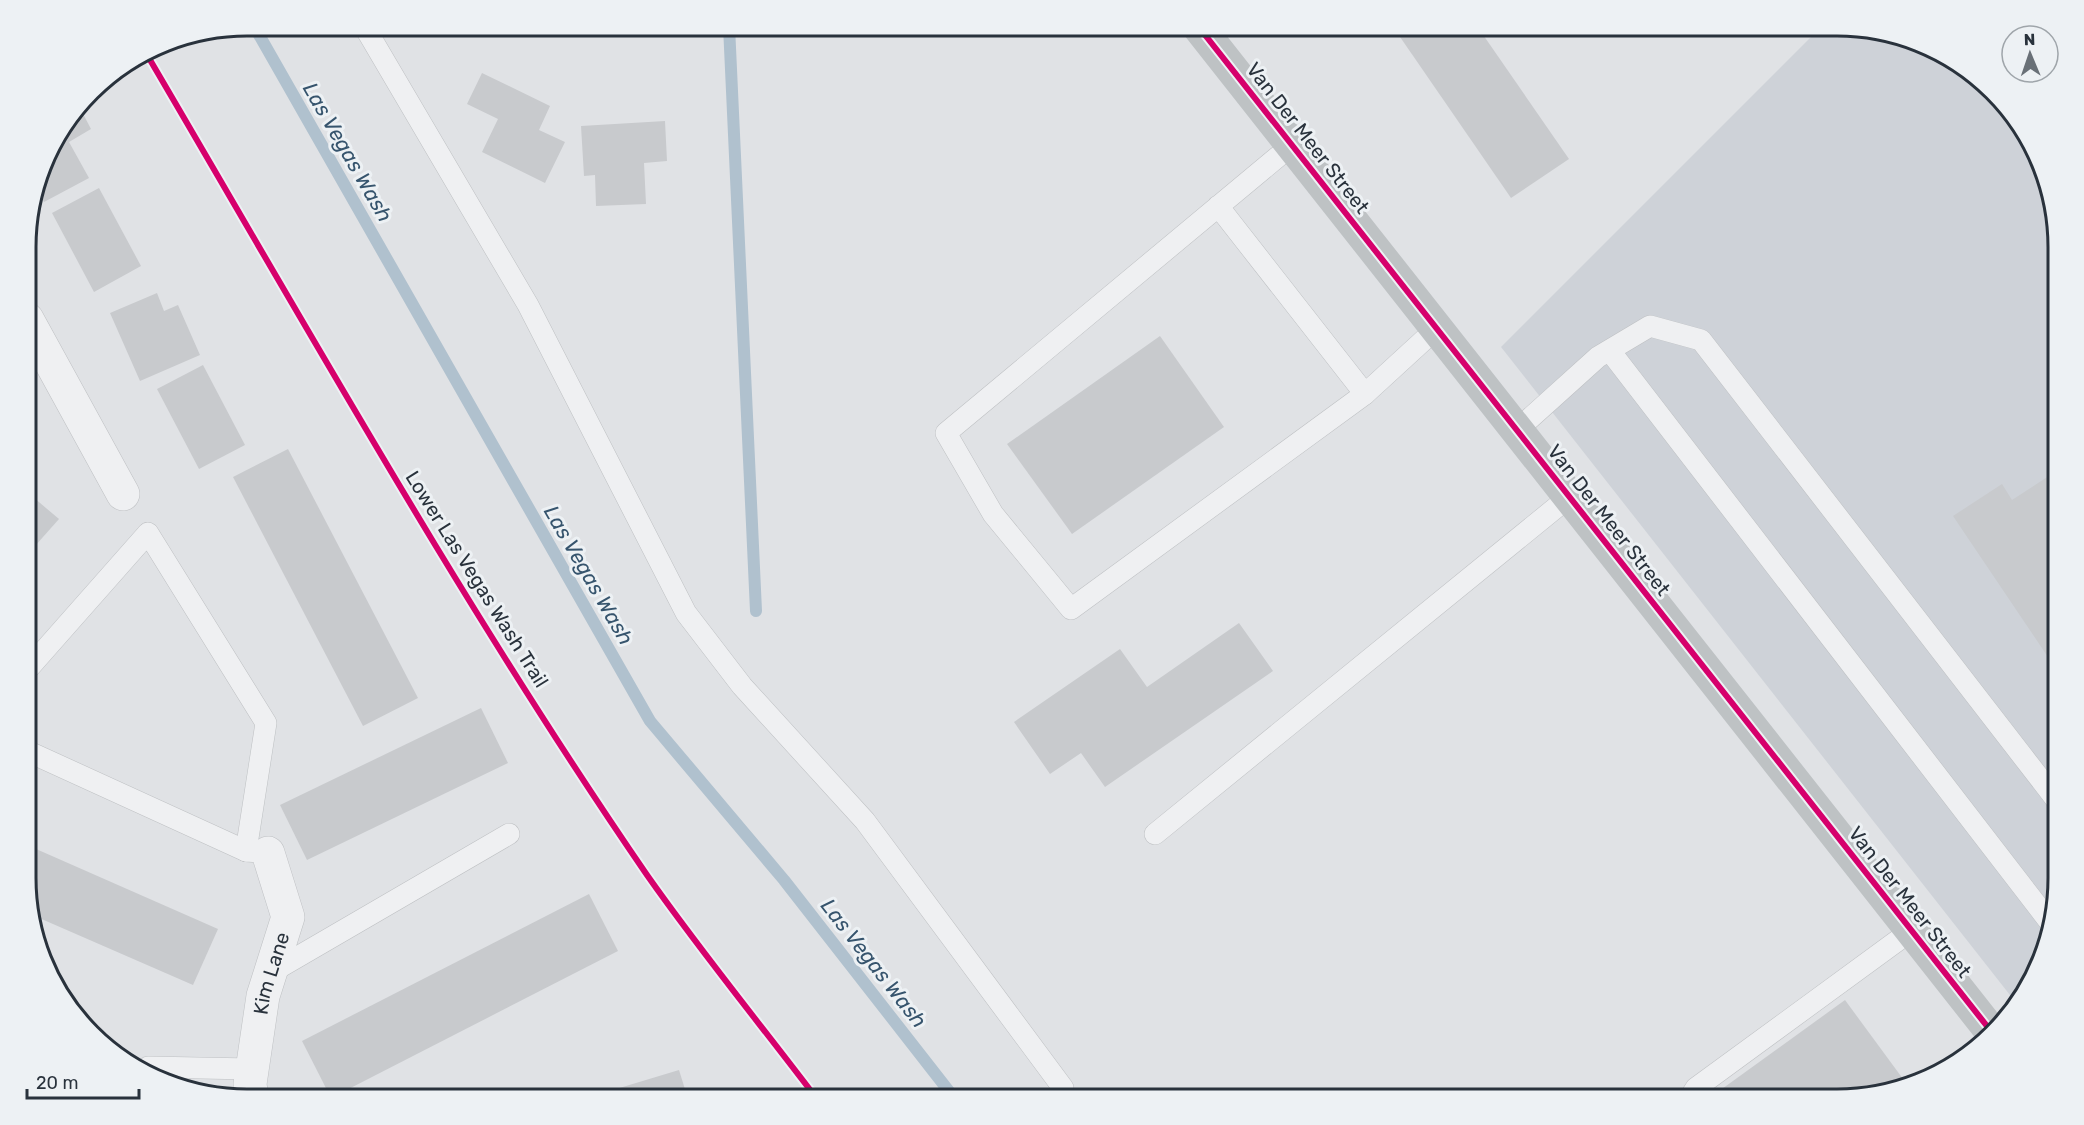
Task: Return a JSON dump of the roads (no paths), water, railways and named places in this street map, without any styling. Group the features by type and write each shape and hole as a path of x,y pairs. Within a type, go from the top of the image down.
{"street":[{"name":"Van Der Meer Street","path":"1206,36 1987,1026"},
{"path":"36,336 123,494"},
{"name":"Kim Lane","path":"252,1084 262,996 288,917 257,852"}],"lane":[{"path":"370,36 528,305 686,613 742,686 865,821 1063,1088"},
{"path":"1292,145 946,433 993,514 1071,609 1365,394 1437,328"},
{"path":"1218,206 1365,394"},
{"path":"1517,430 1598,357 1650,326 1701,340 2048,789"},
{"path":"1610,351 2045,915"},
{"path":"1155,834 1569,497"},
{"path":"36,660 148,533 266,723 257,852 36,755"},
{"path":"270,973 508,834"},
{"path":"1695,1089 1911,930"},
{"path":"156,1068 252,1084"}],"waterway":[{"name":"Las Vegas Wash","path":"260,36 650,721 784,880 947,1089"},
{"name":"Las Vegas Wash","path":"729,36 756,611"}]}
